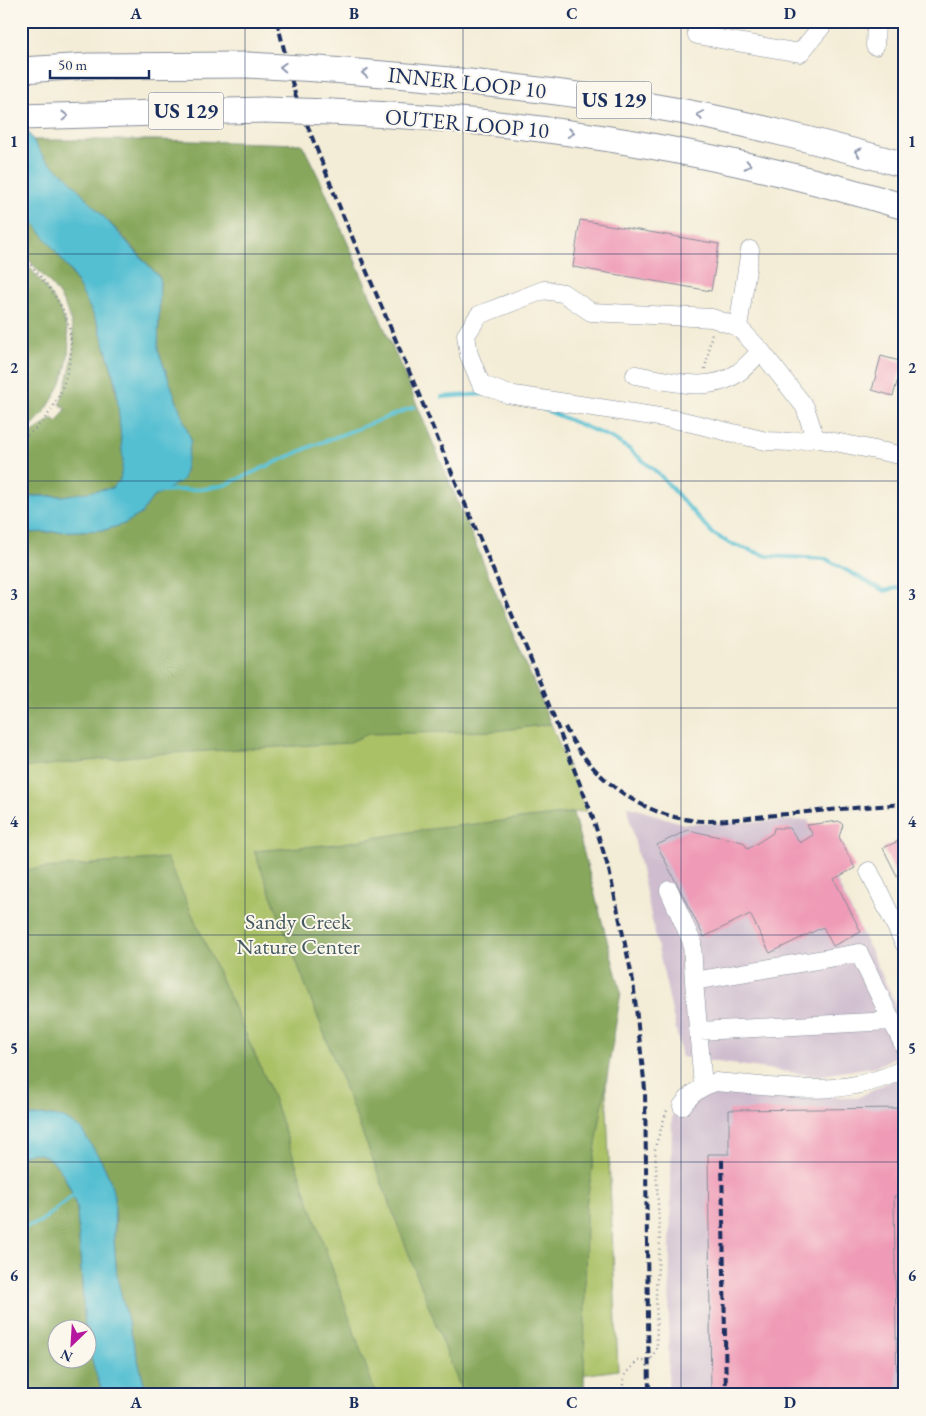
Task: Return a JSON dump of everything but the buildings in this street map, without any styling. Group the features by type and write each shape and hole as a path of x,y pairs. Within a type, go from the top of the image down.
{"highway":[{"name":"INNER LOOP 10","path":"21,70 89,66 247,65 471,81 621,101 734,122 814,140 905,166"},
{"name":"OUTER LOOP 10","path":"21,117 109,116 168,111 264,110 458,120 652,146 776,171 905,206"}],"street":[{"path":"696,21 697,35 800,52 822,26 822,21"},
{"path":"875,46 876,21"},
{"path":"738,327 750,250"},
{"path":"815,438 804,407 762,350 738,327 714,318 591,312 563,293 544,290 479,315 466,334 469,355 481,384 507,394 679,420 766,441 791,442 815,438 905,456"},
{"path":"635,375 702,385 714,384 738,373 762,350"},
{"path":"869,871 905,945"},
{"path":"669,890 692,942 703,1086"},
{"path":"694,981 859,953 905,1048"},
{"path":"699,1031 891,1021"},
{"path":"682,1106 691,1094 703,1086 716,1082 820,1090 865,1083 905,1068"}],"path":[{"path":"21,253 60,302 69,324 72,347 70,365 57,400 48,416 21,439"},
{"path":"702,385 714,318"},
{"path":"621,1395 625,1374 638,1361 650,1361 657,1347 656,1291 660,1242 655,1147 662,1119 669,1107 682,1106"}],"shaded area":[{"path":"627,806 684,824 808,820 905,1023 905,1052 877,1066 817,1076 682,1057"},
{"path":"905,1074 905,1395 668,1395 672,1115 723,1086 857,1098"}],"green space":[{"path":"33,140 157,140 302,144 323,186 399,362 551,724 495,731 368,734 348,743 154,754 21,768 21,533 105,530 124,524 141,514 152,498 183,480 169,380 158,350 160,278 121,234 44,158"},
{"path":"21,206 60,255 83,293 93,313 108,356 118,400 123,463 121,475 116,485 102,492 80,495 21,496 21,442 52,418 57,422 66,409 60,404 70,372 74,342 68,314 61,299 22,248 20,234"},
{"path":"21,257 56,303 64,320 69,352 66,368 53,399 33,425 21,435"},
{"name":"Sandy Creek Nature Center","path":"21,541 519,728 551,724 586,811 554,815 603,1015 618,1370 559,1378 510,1395 138,1395 21,1092"},
{"path":"573,813 621,992 586,1206 584,1395 463,1395 254,851 338,844 422,830"},
{"path":"167,858 269,1086 376,1395 147,1395 117,1279 114,1239 116,1219 110,1180 102,1162 81,1129 45,1115 21,1117 21,870"},
{"path":"32,1152 51,1159 60,1169 67,1182 77,1209 84,1318 48,1318 48,1368 96,1368 104,1395 21,1395 21,1156"}],"water":[{"path":"21,121 44,158 67,177 160,278 158,350 191,440 183,480 152,498 141,514 124,524 105,530 21,533 21,496 63,496 112,488 120,480 123,461 116,383 99,326 72,273 21,206"},
{"path":"45,1115 64,1118 81,1129 102,1162 110,1180 115,1200 114,1239 117,1278 147,1395 104,1395 95,1368 98,1368 98,1318 84,1318 77,1209 65,1178 51,1160 43,1155 33,1153 21,1156 21,1117"}],"waterway":[{"path":"442,397 486,394"},
{"path":"536,406 612,438 629,449 659,474 712,533 729,543 767,556 826,559 884,591 905,586"},
{"path":"160,491 204,489 225,485 312,446 414,407"},
{"path":"21,1229 40,1222 77,1192"}],"railway":[{"path":"277,21 295,94 342,213 532,662 592,815 609,870 633,981 645,1089 649,1395"},
{"path":"565,727 576,746 590,764 625,795 666,815 688,820 711,821 905,804"},
{"path":"722,1160 726,1395"}]}
